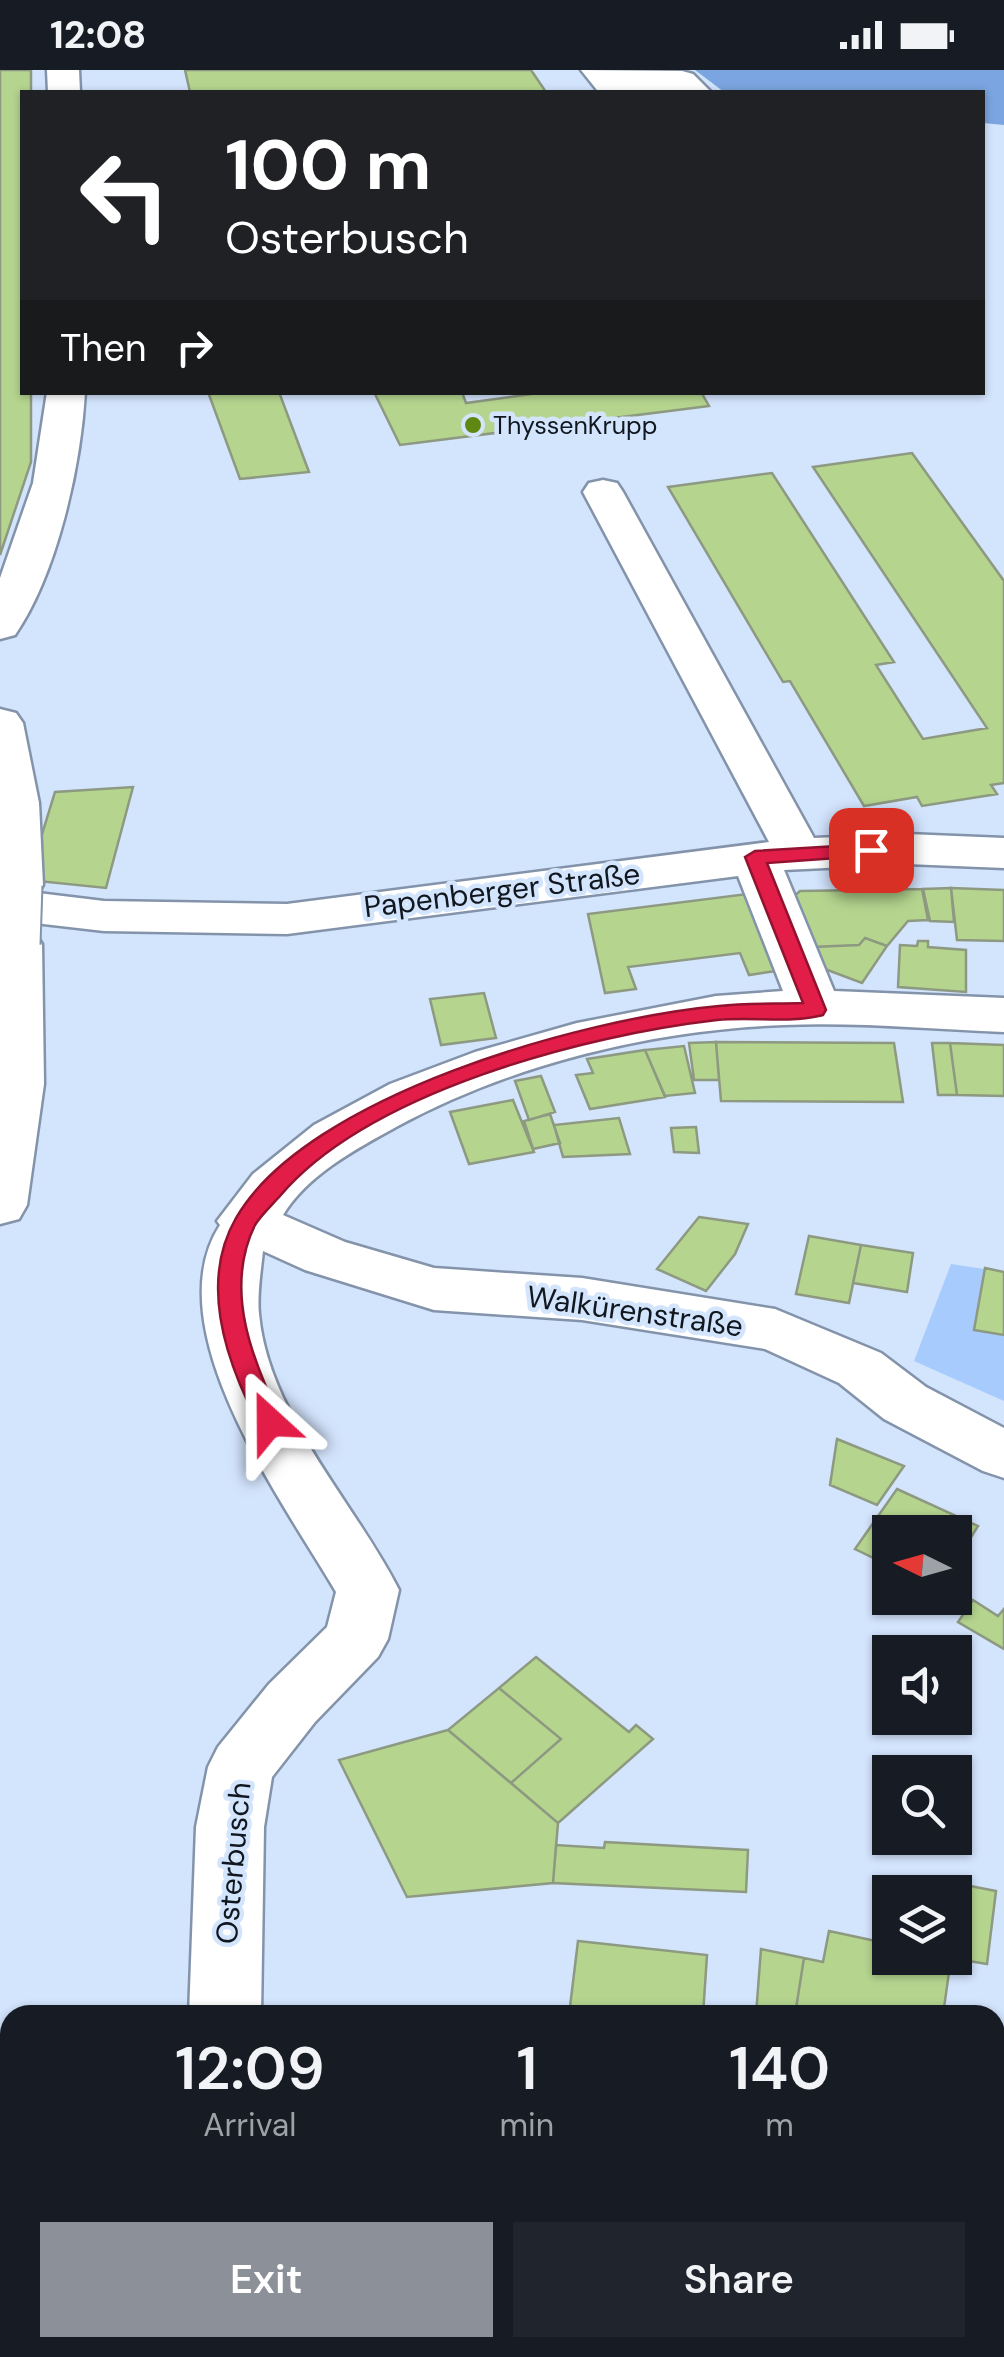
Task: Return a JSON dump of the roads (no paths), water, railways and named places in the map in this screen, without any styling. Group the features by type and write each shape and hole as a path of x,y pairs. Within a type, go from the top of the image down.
{"street":[{"path":"597,70 608,83 682,82 693,90"},
{"path":"0,626 25,573 50,498 65,429 66,395"},
{"path":"603,492 777,855 816,1010"},
{"path":"0,722 16,804 9,1083 0,1205"},
{"name":"Papenberger Straße","path":"12,911 287,918 777,855 907,849 1004,853"},
{"name":"Osterbusch","path":"224,2005 230,1828 242,1767 292,1703 356,1640 368,1590 300,1484 254,1390 229,1312 231,1266 245,1221 289,1170 355,1122 475,1069 600,1035 718,1013 816,1010 1004,1015"},
{"name":"Walkürenstraße","path":"245,1221 325,1256 434,1289 582,1299 775,1330 860,1368 905,1404 1004,1455"}],"place":[{"name":"ThyssenKrupp","path":"473,425"}]}
